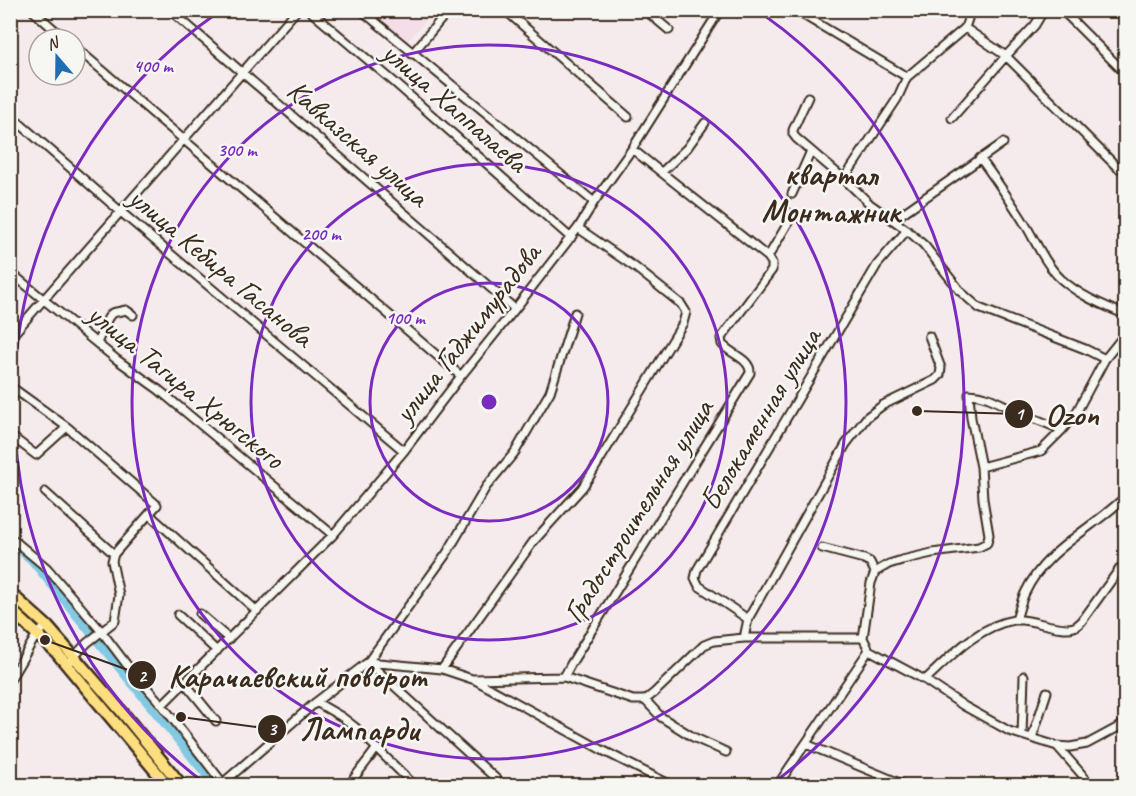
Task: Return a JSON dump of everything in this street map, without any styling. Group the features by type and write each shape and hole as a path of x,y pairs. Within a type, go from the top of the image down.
{"main road":[{"path":"10,593 47,626 70,661"},
{"path":"10,609 70,661 122,712 171,784"}],"street":[{"path":"32,10 51,27"},
{"name":"Кавказская улица","path":"170,10 515,309"},
{"path":"10,338 297,10"},
{"name":"улица Хаппалаева","path":"309,10 571,238"},
{"name":"улица Хаппалаева","path":"361,10 594,202"},
{"path":"412,54 448,10"},
{"path":"505,10 628,117"},
{"path":"645,10 669,30"},
{"name":"улица Гаджимурадова","path":"162,705 333,535 404,451 571,238 633,149 720,10"},
{"path":"795,10 907,77"},
{"path":"844,178 897,99 907,77 965,28 968,19 964,10"},
{"path":"952,118 1035,25 1044,10"},
{"path":"1062,10 1125,74"},
{"path":"965,28 1006,56 1118,168"},
{"path":"87,57 461,376"},
{"path":"808,97 793,130 796,138 844,178 870,204 924,245 961,292 979,308 1105,359"},
{"name":"улица Кебира Гасанова","path":"10,115 404,451"},
{"path":"662,172 687,148 705,123"},
{"path":"893,220 1003,143"},
{"path":"633,149 770,260 788,223"},
{"path":"792,194 811,151"},
{"path":"980,158 1059,277 1076,291 1125,315"},
{"path":"442,669 533,542 582,488 684,323 686,312 681,304 636,268 578,228"},
{"name":"Белокаменная улица","path":"748,619 699,586 695,578 697,570 877,265 907,230"},
{"name":"Градостроительная улица","path":"564,678 750,374 748,364 725,348 722,338 772,270 770,260"},
{"name":"улица Тагира Хрюгского","path":"10,272 159,390 333,535"},
{"path":"97,343 112,313 126,310 133,315"},
{"path":"10,537 47,568 162,705 224,784 316,702 368,662 447,554 486,487 514,452 550,392 575,314"},
{"path":"981,467 1041,451 1076,413 1105,359 1125,333"},
{"path":"744,638 748,619 846,444 867,417 883,405 935,380 940,375 941,368 929,336"},
{"path":"10,386 66,427 157,505 114,554 112,561 119,595 115,621 70,661"},
{"path":"1062,430 982,394 969,394 971,418 981,467 989,535 987,543 979,547 932,553 902,560 889,564 876,572 871,583 863,638 869,650 925,680 964,706 1009,731 1057,746 1070,747 1087,744 1125,723"},
{"path":"10,435 36,455 66,427"},
{"path":"45,492 114,554"},
{"path":"1016,620 1024,593 1038,572 1065,545 1112,510 1125,496"},
{"path":"148,514 257,611"},
{"path":"822,548 864,559 870,562 876,572"},
{"path":"925,680 974,637 995,626 1016,620 1066,628 1074,627 1082,621 1125,560"},
{"path":"200,614 229,639"},
{"path":"178,615 217,651"},
{"path":"10,680 37,634 47,626"},
{"path":"472,679 564,678 633,700 645,700 704,645 714,640 863,638"},
{"path":"777,786 869,650"},
{"path":"368,662 442,669 472,679 602,750 674,786"},
{"path":"368,662 504,786"},
{"path":"1022,735 1024,676"},
{"path":"185,682 216,721"},
{"path":"1032,738 1047,692"},
{"path":"645,700 661,717 693,737 726,752"},
{"path":"316,702 342,717 415,786"},
{"path":"806,744 907,786"},
{"path":"1057,746 1092,786"},
{"path":"348,786 377,748"}],"shaded area":[{"path":"368,11 434,11 406,43"}],"waterway":[{"path":"10,543 31,560 215,786"}],"place":[{"name":"Ozon","path":"917,411"},
{"name":"Карачаевский поворот","path":"45,640"},
{"name":"Лампарди","path":"181,717"}],"district":[{"name":"квартал Монтажник","path":"831,192"}]}
